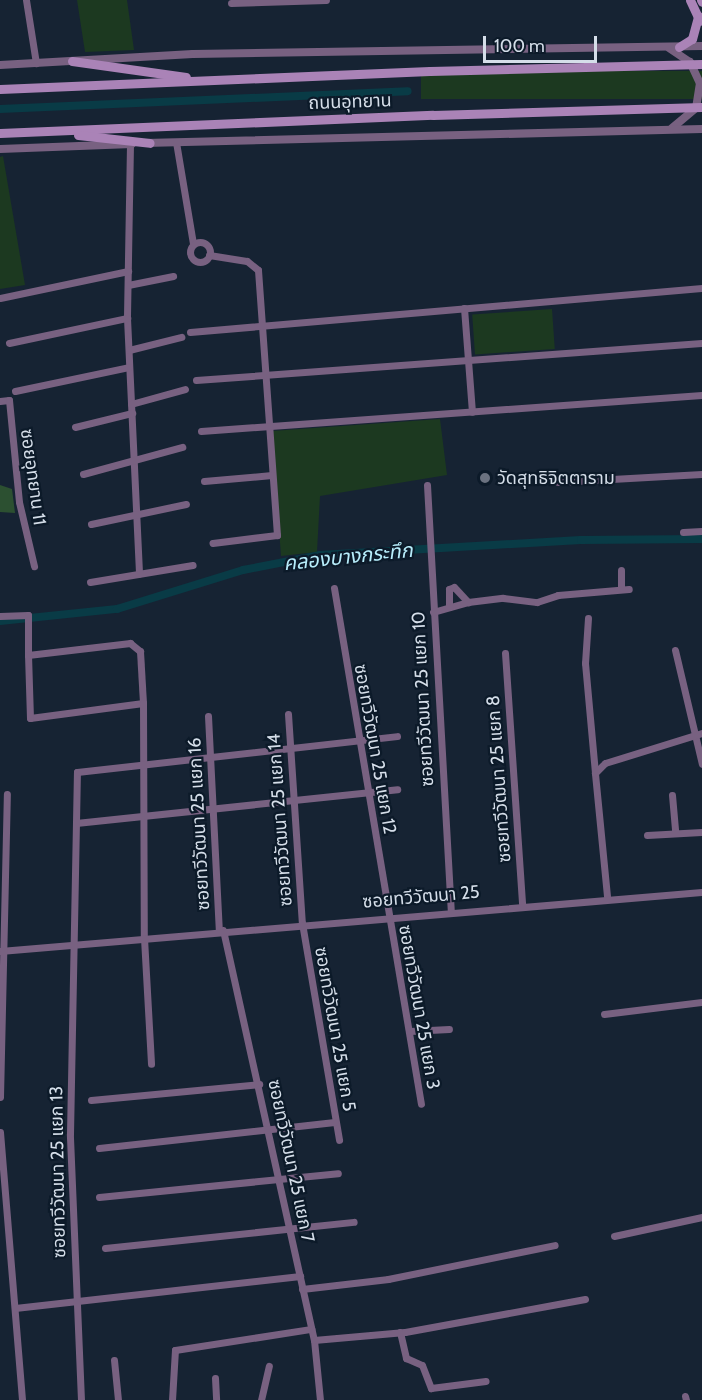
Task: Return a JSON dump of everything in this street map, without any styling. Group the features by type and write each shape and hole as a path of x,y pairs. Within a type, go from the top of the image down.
{"main road":[{"path":"690,0 702,26"},
{"path":"679,47 692,39 698,16"},
{"path":"72,61 205,80"},
{"name":"ถนนอุทยาน","path":"0,88 430,71 702,64"},
{"name":"ถนนอุทยาน","path":"0,133 434,115 702,107"},
{"path":"32,132 150,143"}],"street":[{"path":"26,0 36,63"},
{"path":"231,3 326,0"},
{"path":"0,65 72,61 702,46"},
{"path":"668,47 690,62 700,83 696,108 669,130"},
{"name":"ถนนอุทยาน","path":"0,149 177,142 702,129"},
{"path":"177,142 193,244 193,260 201,262 209,255"},
{"path":"130,144 127,318 139,574"},
{"path":"193,244 206,244 209,255"},
{"path":"209,255 247,261 258,270 277,535 212,543"},
{"path":"0,298 128,271"},
{"path":"128,285 173,276"},
{"path":"190,332 702,288"},
{"path":"464,308 472,412"},
{"path":"9,344 127,318"},
{"path":"129,350 181,337"},
{"path":"196,380 702,343"},
{"path":"15,391 129,367"},
{"path":"131,404 185,389"},
{"path":"201,431 702,395"},
{"name":"ซอยอุทยาน 11","path":"0,401 9,400 20,502 34,566"},
{"path":"75,428 132,413"},
{"path":"83,474 182,447"},
{"path":"558,482 702,474"},
{"path":"204,480 272,475"},
{"name":"ซอยทวีวัฒนา 25 แยก 10","path":"427,485 451,910"},
{"path":"91,524 186,504"},
{"path":"683,532 702,531"},
{"path":"90,582 193,565"},
{"path":"621,570 621,589"},
{"path":"449,607 449,589 454,587 468,602"},
{"name":"ซอยทวีวัฒนา 25 แยก 12","path":"333,588 388,915"},
{"path":"433,612 468,602 503,598 537,602 558,594 629,589"},
{"path":"0,616 28,619 30,718 143,703"},
{"path":"588,618 585,663 606,896"},
{"path":"28,655 135,644 143,703 144,938 151,1064"},
{"path":"675,650 693,736 702,764"},
{"name":"ซอยทวีวัฒนา 25 แยก 8","path":"505,653 522,903"},
{"name":"ซอยทวีวัฒนา 25 แยก 14","path":"288,714 302,923"},
{"name":"ซอยทวีวัฒนา 25 แยก 16","path":"208,716 221,931"},
{"path":"595,773 605,764 702,733"},
{"path":"144,764 397,736"},
{"name":"ซอยทวีวัฒนา 25 แยก 13","path":"81,1400 70,1134 77,772 144,764"},
{"path":"76,823 293,797 397,789"},
{"path":"0,1097 7,794"},
{"path":"672,795 675,833"},
{"path":"647,835 702,832"},
{"name":"ซอยทวีวัฒนา 25","path":"2,951 522,903 702,891"},
{"name":"ซอยทวีวัฒนา 25 แยก 3","path":"388,915 421,1104"},
{"name":"ซอยทวีวัฒนา 25 แยก 5","path":"302,923 339,1140"},
{"name":"ซอยทวีวัฒนา 25 แยก 7","path":"221,931 259,1084 314,1340 320,1400"},
{"path":"604,1014 702,1002"},
{"path":"410,1031 450,1029"},
{"path":"91,1100 259,1084"},
{"path":"99,1148 269,1133 335,1122"},
{"path":"0,1132 22,1400"},
{"path":"99,1197 338,1173"},
{"path":"614,1236 702,1217"},
{"path":"105,1248 354,1222"},
{"path":"302,1289 388,1279 555,1245"},
{"path":"15,1308 300,1276"},
{"path":"314,1340 400,1332 585,1299"},
{"path":"172,1400 171,1355 180,1348 311,1329"},
{"path":"400,1332 406,1358 422,1365 431,1388 486,1381"},
{"path":"114,1360 118,1400"},
{"path":"261,1400 269,1366"},
{"path":"215,1378 216,1400"}],"green space":[{"path":"77,0 127,0 134,50 85,52"},
{"path":"421,71 702,71 702,99 421,99"},
{"path":"3,156 25,285 0,289 0,157"},
{"path":"552,309 555,349 475,354 472,315"},
{"path":"440,419 447,475 320,496 317,552 281,556 272,431"},
{"path":"0,485 12,489 15,513 0,512"}],"waterway":[{"path":"0,109 408,91"},
{"name":"คลองบางกระทึก","path":"0,621 117,609 243,570 320,555 581,540 702,539"}],"place":[{"name":"วัดสุทธิจิตตาราม","path":"485,478"}]}
